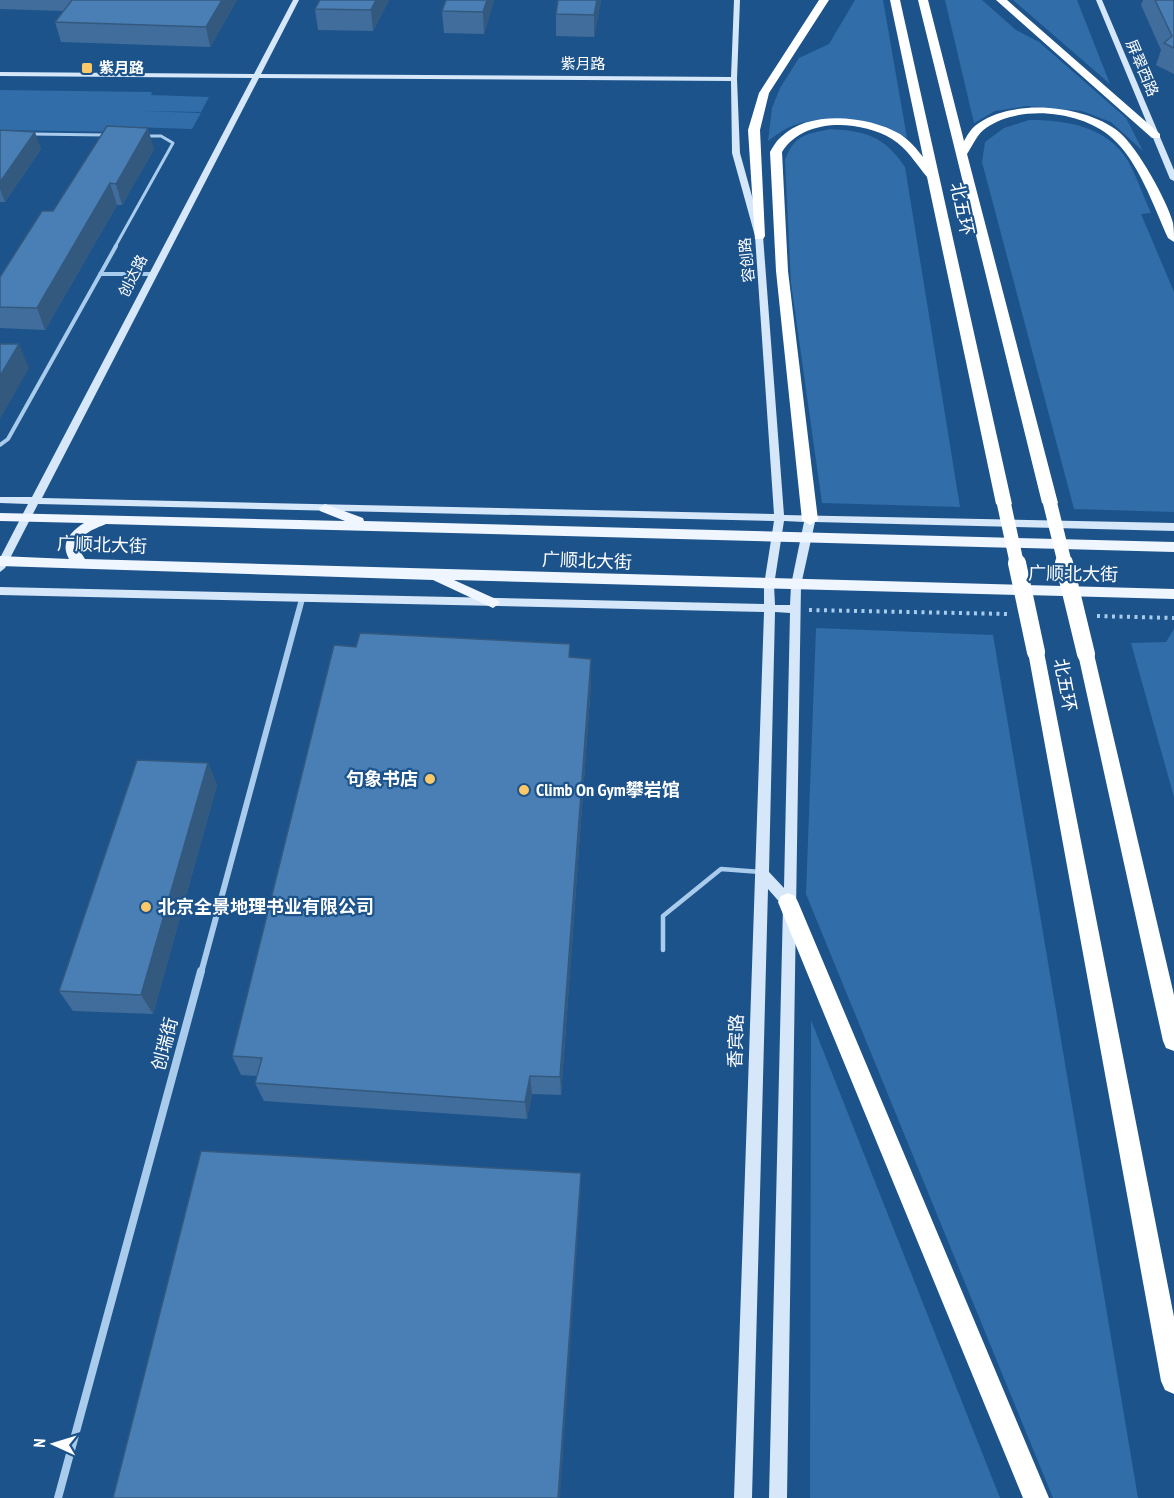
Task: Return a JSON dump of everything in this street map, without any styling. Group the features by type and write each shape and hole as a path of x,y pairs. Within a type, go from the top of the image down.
{"highway":[{"path":"759,236 754,130 756,120 764,93 824,0"},
{"name":"北五环","path":"895,0 1036,652 1174,1381"},
{"name":"北五环","path":"923,0 1050,503 1174,1041"},
{"path":"1001,0 1156,136"},
{"path":"963,152 981,126 1014,114 1041,111 1084,117 1115,135 1126,146 1147,181 1174,238"},
{"path":"810,520 782,271 776,152 780,141 791,132 807,126 841,122 859,124 897,137 932,175"},
{"path":"788,902 1036,1498"}],"main road":[{"path":"325,508 369,525"},
{"name":"广顺北大街","path":"0,517 777,535 1174,547"},
{"path":"80,562 70,550 74,537 91,525 107,519"},
{"name":"广顺北大街","path":"1,563 80,562 769,585 1174,594"},
{"path":"431,575 493,603"}],"street":[{"name":"创达路","path":"1,563 296,0"},
{"name":"容创路","path":"737,0 734,79 736,153 759,236 778,519 777,535"},
{"name":"屏翠西路","path":"1099,0 1174,179"},
{"name":"紫月路","path":"0,74 734,79"},
{"path":"0,500 1174,527"},
{"path":"778,1498 796,585 810,520"},
{"name":"香宾路","path":"743,1498 771,609 769,585 777,535"},
{"path":"0,591 796,609"},
{"name":"创瑞街","path":"58,1498 302,599"},
{"path":"761,872 788,902"}],"lane":[{"path":"23,134 115,135"},
{"path":"0,445 8,439 173,143 161,136 138,136"},
{"path":"100,274 151,274"},
{"path":"663,950 663,916 721,869 761,872"}],"path":[{"path":"796,609 1019,615"},
{"path":"1091,616 1174,618"}],"shaded area":[{"path":"855,0 883,0 907,138 865,123 821,119 792,126 768,141 772,108 780,88 799,58 829,44"},
{"path":"945,0 982,0 1016,30 1039,42 1126,118 1143,151 1111,122 1082,111 1027,106 995,111 974,123"},
{"path":"1013,0 1077,0 1110,84"},
{"path":"0,90 152,92 151,95 209,97 201,112 141,111 201,113 192,129 131,127 128,132 0,130"},
{"path":"1029,120 1057,121 1084,127 1109,140 1128,161 1151,213 1141,214 1174,292 1174,512 1074,509 982,162 985,142 1004,128"},
{"path":"830,129 854,131 873,137 889,148 905,167 960,507 822,503 791,283 785,160 797,140"},
{"path":"816,628 993,635 1138,1498 1053,1498 806,894"},
{"path":"1174,629 1174,797 1131,643 1166,642"},
{"path":"811,1020 1000,1498 810,1498"}],"building":[{"path":"72,0 222,0 206,27 55,22"},
{"path":"320,0 376,0 371,10 315,9"},
{"path":"446,0 487,0 483,12 442,11"},
{"path":"558,0 597,0 594,15 556,14"},
{"path":"1155,0 1174,0 1174,48 1164,43 1172,36"},
{"path":"107,126 148,128 116,184 110,183 37,308 0,307 0,277 42,211 53,211"},
{"path":"0,130 35,132 0,182"},
{"path":"0,344 19,344 0,376"},
{"path":"360,633 570,644 569,657 591,659 560,1077 530,1076 525,1102 255,1083 262,1058 232,1056 334,645 356,647"},
{"path":"137,760 208,763 141,995 59,991"},
{"path":"201,1151 581,1173 558,1498 113,1498"}],"place":[{"name":"紫月路","path":"87,68"},
{"name":"句象书店","path":"430,779"},
{"name":"Climb On Gym攀岩馆","path":"524,790"},
{"name":"北京全景地理书业有限公司","path":"146,907"}]}
